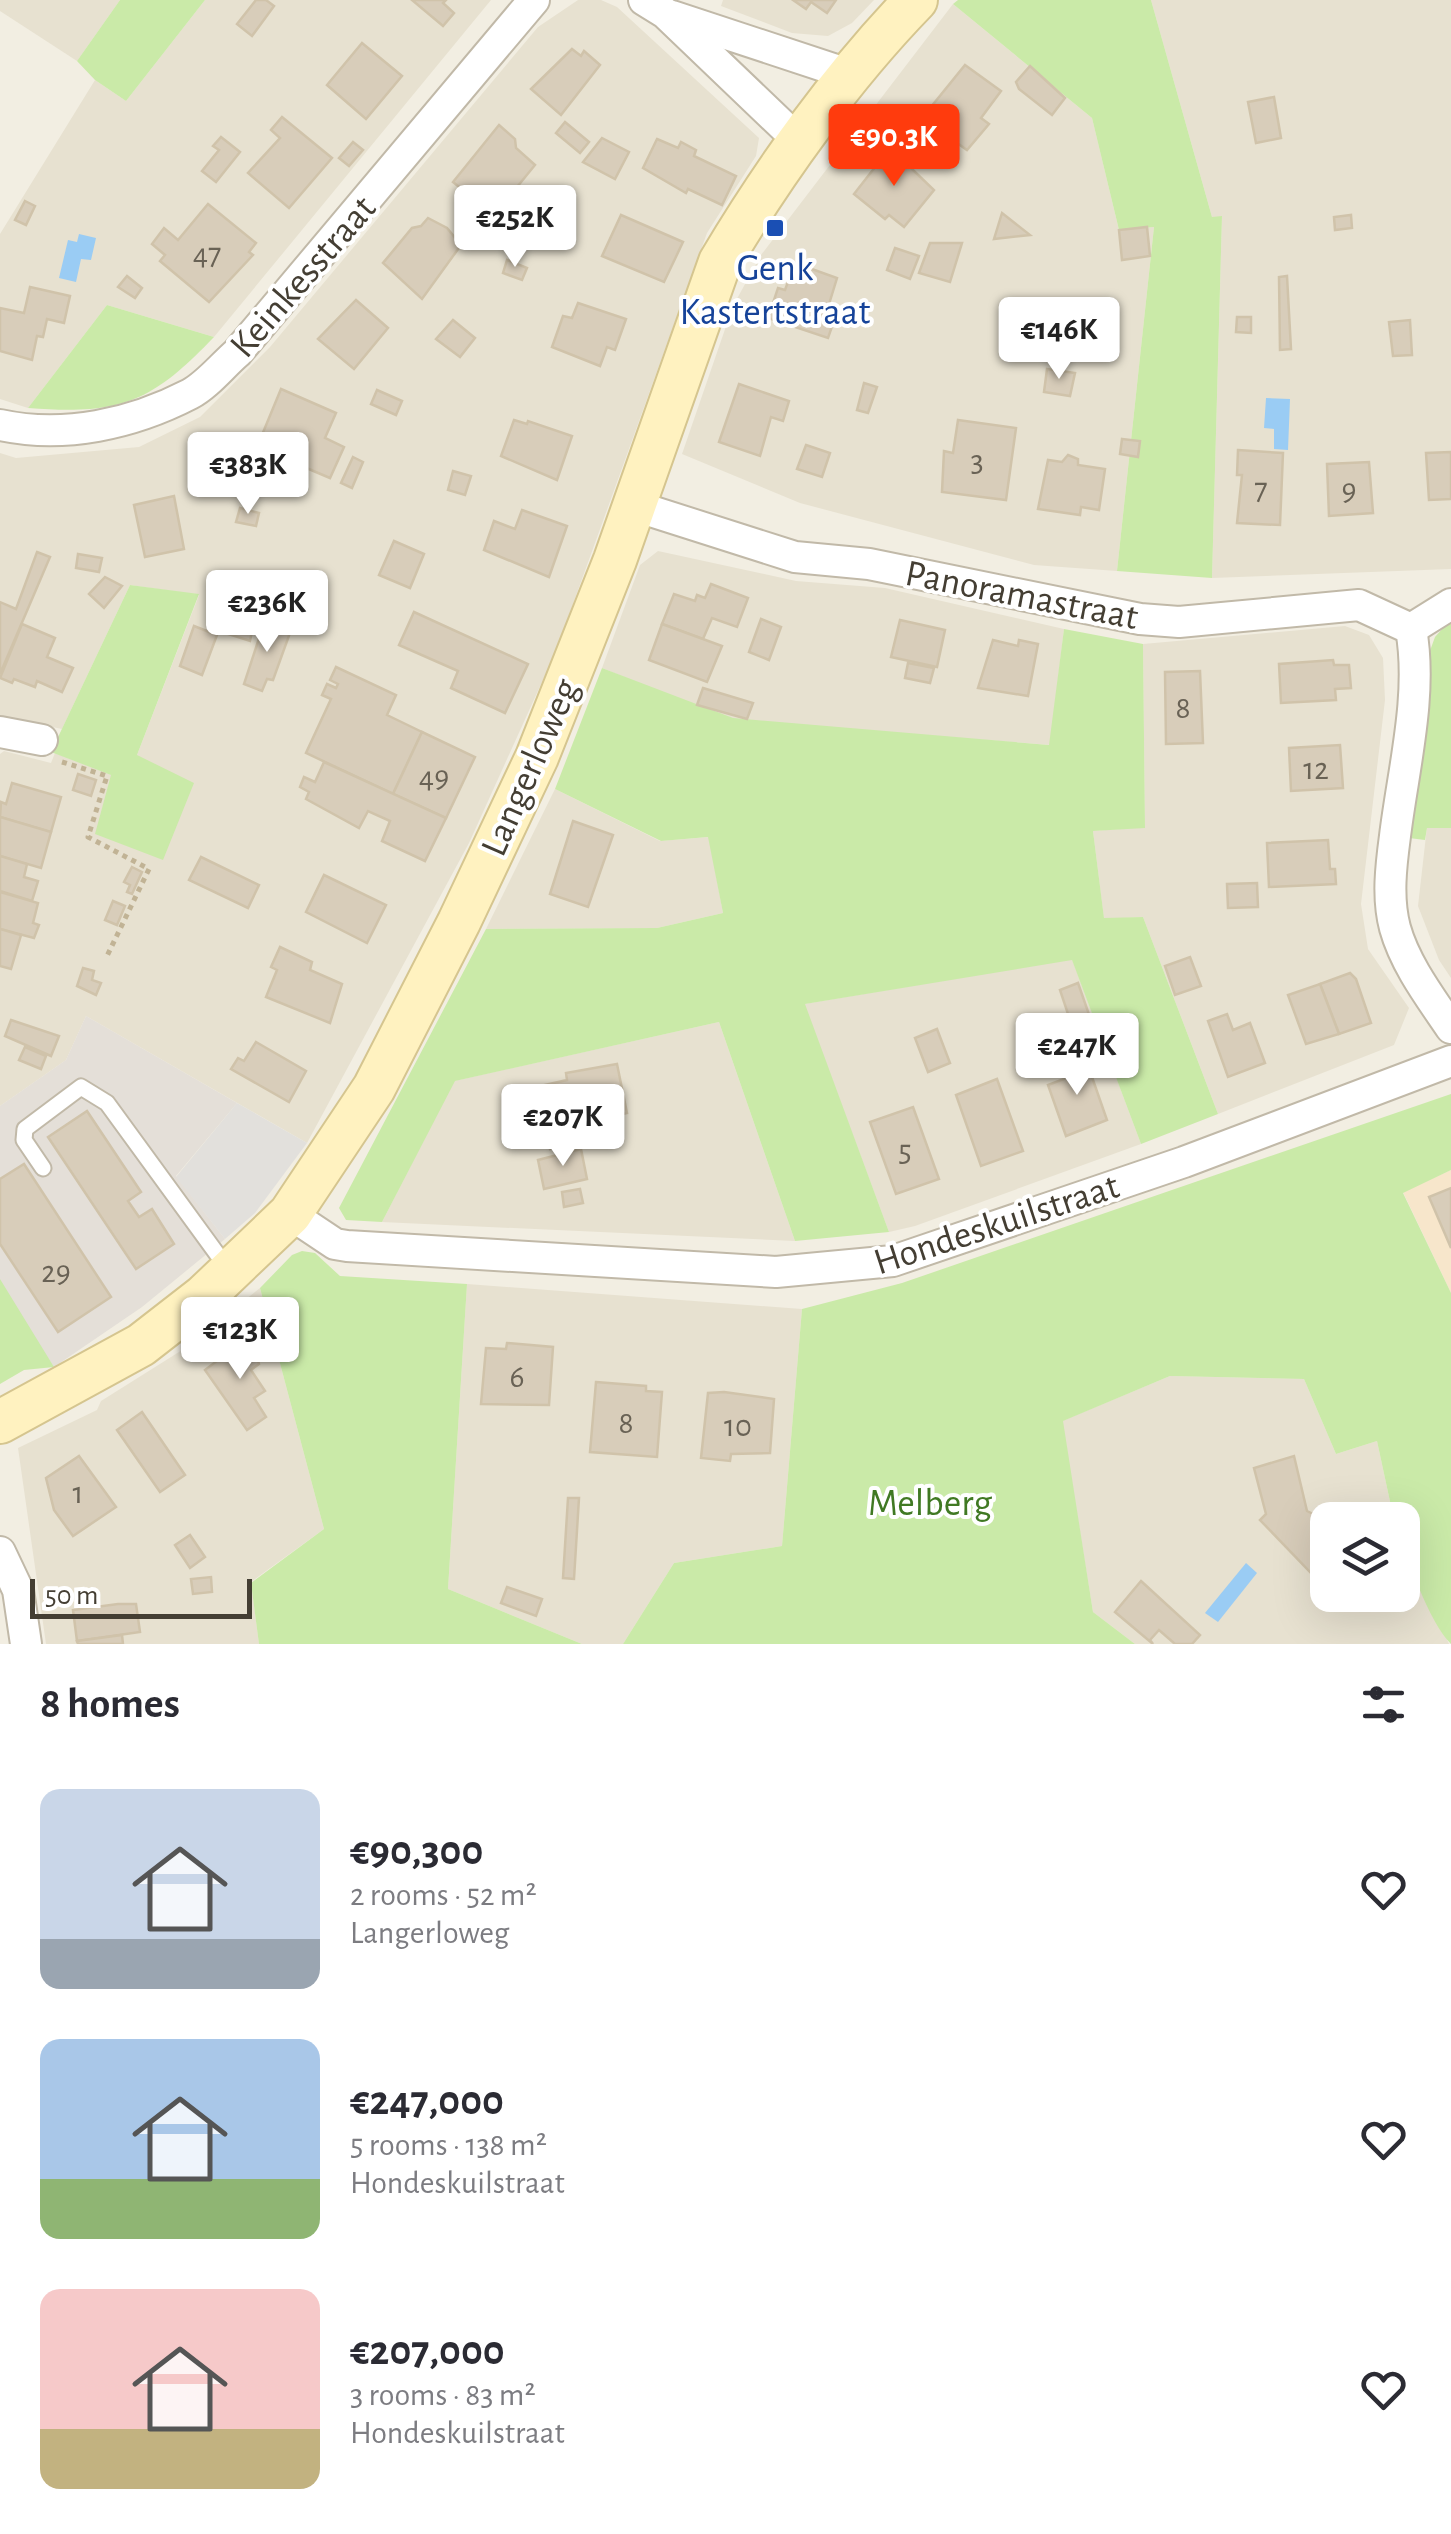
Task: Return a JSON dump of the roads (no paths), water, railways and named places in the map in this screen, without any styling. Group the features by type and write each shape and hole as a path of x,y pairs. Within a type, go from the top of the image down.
{"street":[{"name":"Keinkesstraat","path":"0,425 22,430 87,429 139,416 193,392 237,353 534,0"},
{"name":"Langerloweg","path":"0,1422 140,1345 230,1271 290,1214 374,1088 460,922 537,757 635,506 720,262 744,220 876,40 916,0"},
{"path":"654,7 851,75"},
{"path":"654,7 801,144"},
{"name":"Panoramastraat","path":"635,506 795,557 870,564 1140,619 1179,622 1359,606 1412,630"},
{"path":"1451,604 1412,630 1414,688 1390,879 1395,927 1419,978 1451,1028"},
{"path":"0,732 50,750"},
{"name":"Hondeskuilstraat","path":"290,1214 312,1231 347,1246 776,1272 833,1270 893,1262 1184,1162 1451,1062"},
{"path":"0,1552 18,1590 26,1644"}],"lane":[{"path":"43,1168 24,1140 25,1129 80,1087 107,1103 230,1271"}],"water":[{"path":"79,234 96,238 91,260 81,259 76,282 59,278 68,240 77,242"},
{"path":"1266,398 1290,399 1288,450 1274,449 1274,429 1264,428"},
{"path":"1246,1563 1257,1573 1218,1622 1205,1613"}],"place":[{"name":"Genk Kastertstraat","path":"775,228"}],"park label":[{"name":"Melberg","path":"930,1502"}]}
